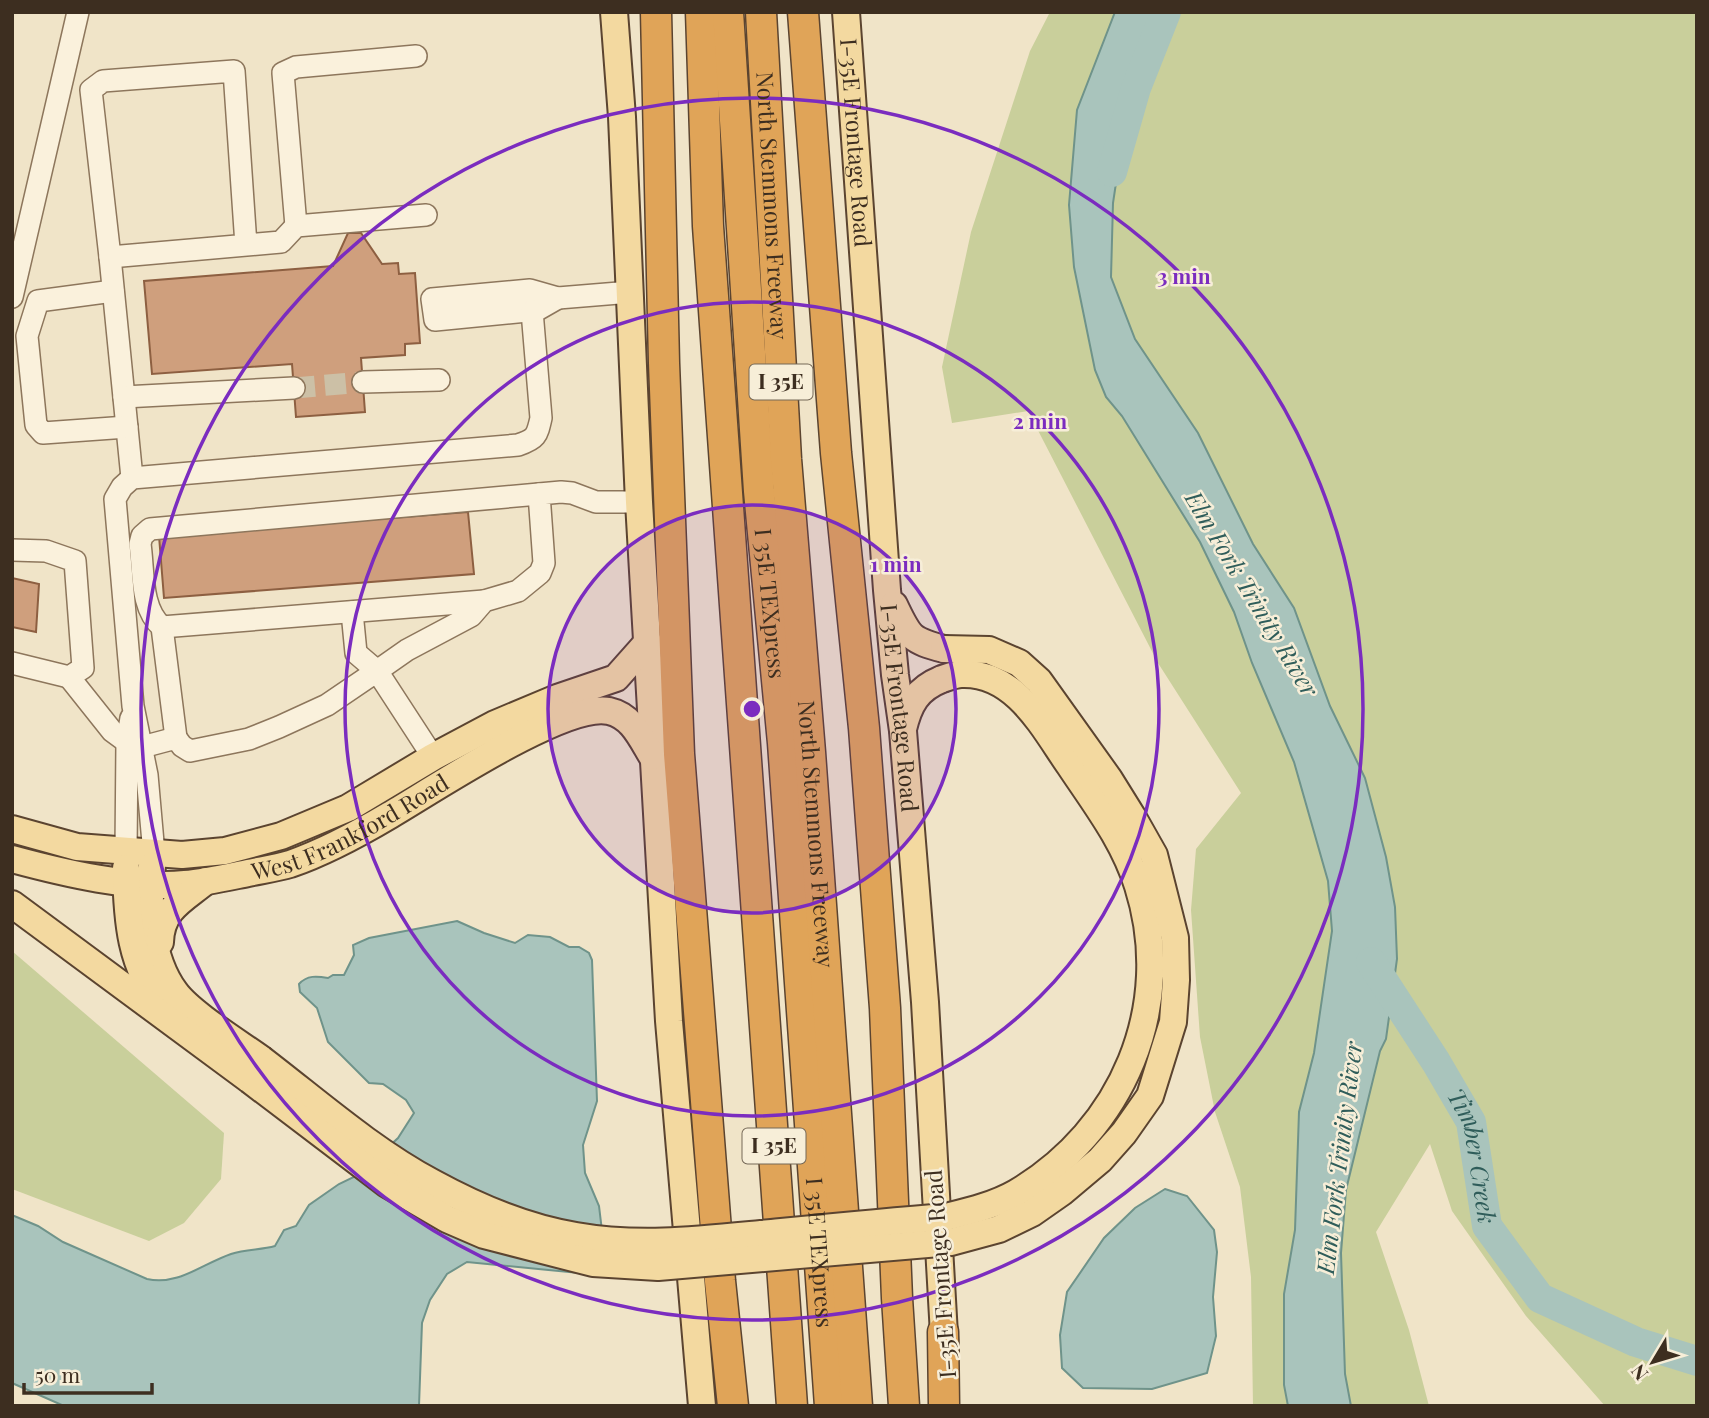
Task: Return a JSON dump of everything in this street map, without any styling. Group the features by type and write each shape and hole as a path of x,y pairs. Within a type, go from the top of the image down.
{"highway":[{"path":"656,12 664,363 666,755 699,1017 733,1406"},
{"name":"I 35E","path":"701,12 708,226 792,1406"},
{"name":"I 35E TEXpress","path":"728,12 759,491 796,747 815,996 830,1406"},
{"name":"North Stemmons Freeway","path":"761,12 786,459 796,747"},
{"path":"803,12 836,453 864,728 885,1008 904,1406"},
{"name":"North Stemmons Freeway","path":"815,996 857,1406"},
{"path":"943,1332 944,1406"}],"main road":[{"path":"614,12 622,117 648,642 666,755 669,1021 702,1406"},
{"name":"I-35E Frontage Road","path":"846,12 887,590 903,731 925,1002 943,1332 950,1406"},
{"path":"126,852 153,931 160,968 176,994 255,1070 387,1184 447,1219 484,1235 593,1263 658,1267 951,1242 999,1229 1032,1213 1100,1160 1124,1133 1150,1096 1173,1022 1175,938 1154,855 1108,779 1039,681 1019,663 989,650 944,649 918,643 909,634 887,590"},
{"name":"West Frankford Road","path":"12,829 77,846 182,855 225,850 281,836 348,808 433,757 495,724 557,698 616,678 648,642"},
{"path":"12,904 179,1029 255,1070 431,1182 481,1207 524,1223 575,1236 664,1243 946,1217 983,1208 1015,1194 1049,1171 1080,1143 1107,1111 1129,1071 1142,1032 1148,994 1147,927 1139,888 1126,853 1109,823 1028,704 1005,686 982,677 962,674 931,684 912,700 903,731"},
{"name":"West Frankford Road","path":"12,859 44,868 138,883 184,884 288,865 339,844 553,723 588,713 609,711 631,722 666,755"},
{"path":"433,757 447,781"},
{"path":"154,854 138,883 129,932 136,959 150,992 179,1029"},
{"path":"159,961 160,933 167,914 207,881"}],"lane":[{"path":"12,297 78,12"},
{"path":"296,226 283,73 296,67 416,56"},
{"path":"132,478 91,90 103,81 234,71 246,245"},
{"path":"110,257 281,242 296,226 426,215"},
{"path":"558,298 532,311 433,310 530,290 558,298 631,292"},
{"path":"113,291 38,301 27,336 28,348 36,425 43,433 127,427"},
{"path":"126,852 134,745 115,499 121,487 132,478 506,447 529,441 538,435 541,418 532,311"},
{"path":"363,382 439,380"},
{"path":"124,397 294,388"},
{"path":"484,601 471,616 407,650 327,705 249,739 190,751 182,746 176,737 162,627 148,609 140,544 142,536 150,529 561,492 596,502 639,502"},
{"path":"162,627 484,601 517,591 540,573 544,563 539,494"},
{"path":"12,550 46,551 75,561 83,667 69,677"},
{"path":"352,612 356,653 377,671 433,757"},
{"path":"12,663 69,677 112,731 134,745 147,775 154,854"},
{"path":"134,745 176,737"}],"green space":[{"path":"1050,12 1697,12 1697,1406 1605,1406 1526,1316 1452,1211 1430,1144 1376,1232 1409,1330 1429,1406 1253,1406 1251,1277 1240,1187 1215,1112 1200,1037 1191,910 1196,849 1241,793 1158,663 1028,411 952,423 942,367 971,232 1030,51"},
{"path":"12,951 224,1133 221,1179 184,1223 149,1241 12,1189"}],"water":[{"path":"1115,12 1153,12 1146,45 1137,66 1125,123 1113,203 1111,277 1135,339 1198,433 1253,544 1294,608 1330,706 1365,778 1386,857 1395,907 1397,959 1386,1039 1380,1051 1346,1190 1341,1253 1345,1374 1351,1406 1288,1406 1284,1385 1284,1294 1295,1230 1299,1112 1314,1053 1332,931 1328,881 1294,762 1252,663 1234,612 1200,542 1122,416 1106,397 1095,370 1074,267 1069,205 1077,110"},
{"path":"457,921 515,943 528,935 550,937 569,947 579,947 589,953 592,960 597,1101 583,1145 585,1173 599,1206 602,1231 589,1274 467,1262 447,1274 430,1300 422,1323 419,1406 64,1406 12,1383 12,1215 38,1226 63,1242 147,1279 180,1277 231,1254 275,1246 284,1230 296,1226 309,1205 339,1184 358,1175 398,1138 414,1113 406,1100 383,1084 369,1083 328,1042 317,1008 300,992 299,984 312,977 344,975 354,955 353,945 369,938"},
{"path":"1165,1189 1187,1196 1214,1230 1217,1252 1213,1297 1216,1336 1207,1373 1152,1389 1083,1388 1062,1368 1060,1335 1067,1292 1104,1238 1135,1208"}],"building":[{"path":"348,233 361,233 382,264 398,263 399,274 415,273 420,343 405,344 405,355 361,358 365,412 296,417 292,364 152,374 144,281 333,266"},
{"path":"468,512 474,574 164,598 159,536"},
{"path":"12,578 39,584 36,632 12,627"}],"waterway":[{"name":"Elm Fork Trinity River","path":"1112,172 1136,88 1166,12"},
{"name":"Timber Creek","path":"1371,962 1436,1062 1471,1122 1487,1226 1540,1298 1636,1342 1697,1361"}],"tunnel":[{"path":"294,388 363,382"}]}
